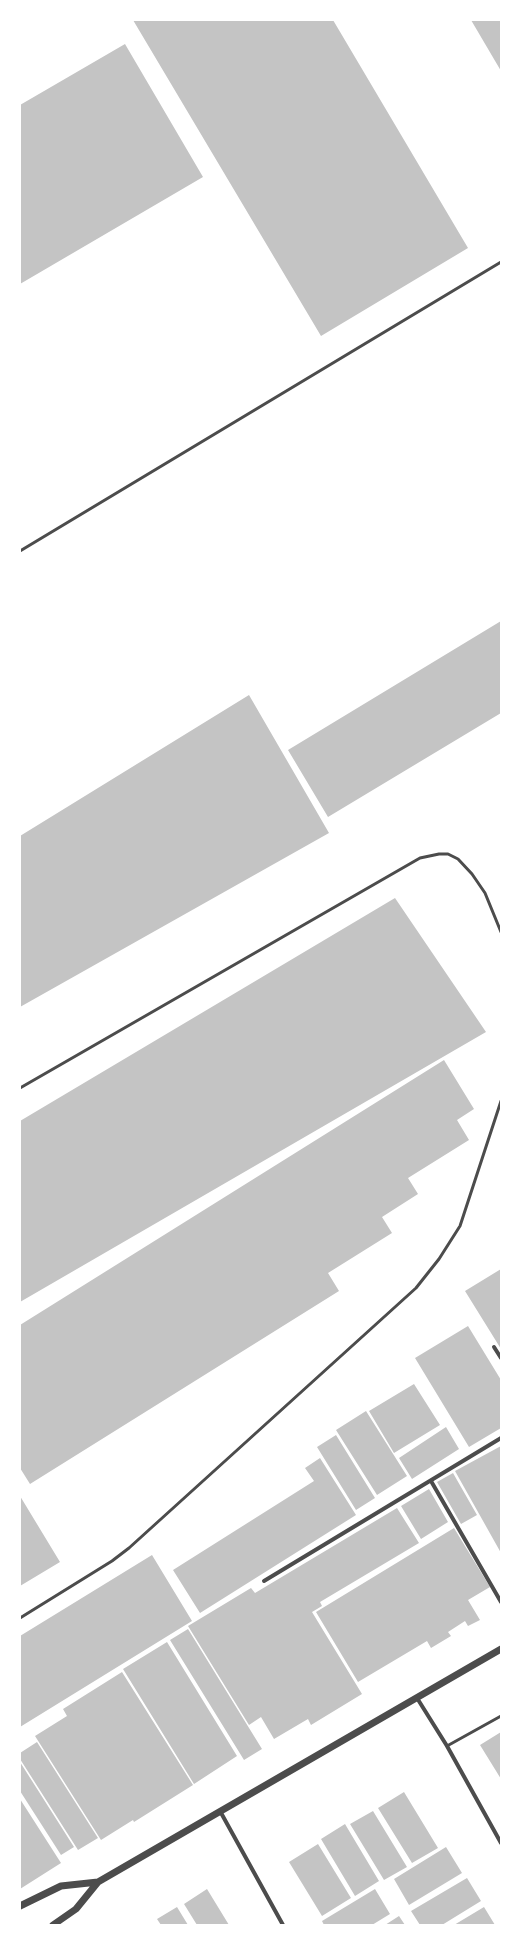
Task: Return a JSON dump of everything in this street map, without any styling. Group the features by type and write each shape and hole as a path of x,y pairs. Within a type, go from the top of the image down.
{"street":[{"path":"494,1347 501,1358"},
{"path":"264,1581 501,1438"},
{"path":"431,1481 501,1602"},
{"path":"53,1925 76,1909 98,1882 501,1649"},
{"path":"417,1698 447,1746 501,1843"},
{"path":"220,1811 283,1925"},
{"path":"20,1906 61,1886 98,1882"}],"lane":[{"path":"20,551 501,262"},
{"path":"20,1088 420,858 439,854 448,854 458,859 472,874 485,893 501,932"},
{"path":"20,1618 112,1561 128,1548 416,1288 439,1260 460,1226 501,1101"},
{"path":"447,1746 501,1716"}],"building":[{"path":"133,20 333,20 468,248 321,336"},
{"path":"471,20 501,20 501,71"},
{"path":"125,44 203,177 20,284 20,105"},
{"path":"501,621 501,713 328,817 288,750"},
{"path":"249,695 329,833 20,1007 20,836"},
{"path":"395,898 486,1032 20,1302 20,1121"},
{"path":"444,1060 474,1109 457,1120 469,1140 408,1178 418,1194 382,1217 392,1233 328,1273 339,1291 30,1484 20,1468 20,1325"},
{"path":"501,1269 501,1349 465,1291"},
{"path":"468,1326 501,1380 501,1428 469,1447 415,1358"},
{"path":"414,1384 440,1425 394,1453 369,1411"},
{"path":"366,1411 407,1476 377,1495 336,1430"},
{"path":"446,1427 459,1449 412,1479 399,1458"},
{"path":"336,1435 375,1498 356,1510 317,1447"},
{"path":"501,1446 501,1553 455,1471"},
{"path":"320,1458 356,1515 200,1613 173,1570 314,1481 305,1468"},
{"path":"453,1473 477,1515 461,1524 437,1482"},
{"path":"429,1489 448,1522 421,1539 401,1506"},
{"path":"20,1496 60,1562 20,1586"},
{"path":"397,1508 419,1543 320,1602 322,1606 312,1612 362,1694 311,1725 308,1719 274,1739 261,1717 249,1725 188,1626 251,1588 255,1593"},
{"path":"454,1528 490,1587 468,1600 480,1620 468,1626 465,1621 448,1632 451,1636 431,1648 427,1641 358,1682 316,1612"},
{"path":"152,1555 192,1621 20,1727 20,1636"},
{"path":"188,1629 262,1749 244,1760 170,1640"},
{"path":"167,1642 237,1756 194,1784 123,1669"},
{"path":"122,1672 193,1785 134,1822 133,1820 101,1840 35,1736 67,1716 63,1709"},
{"path":"501,1732 501,1779 480,1745"},
{"path":"37,1742 98,1838 78,1850 20,1759 20,1753"},
{"path":"20,1762 74,1847 61,1855 20,1791"},
{"path":"404,1792 438,1848 412,1863 378,1808"},
{"path":"20,1799 61,1863 20,1889"},
{"path":"373,1811 407,1867 384,1880 350,1824"},
{"path":"345,1824 379,1881 355,1896 321,1839"},
{"path":"318,1844 351,1898 322,1916 289,1862"},
{"path":"446,1847 462,1873 409,1905 394,1879"},
{"path":"467,1878 481,1901 442,1925 420,1925 411,1911"},
{"path":"207,1889 229,1925 197,1925 184,1904"},
{"path":"375,1889 390,1914 372,1925 324,1925 322,1921"},
{"path":"177,1907 188,1925 161,1925 157,1919"},
{"path":"484,1907 495,1925 454,1925"},
{"path":"399,1916 405,1925 385,1925"}]}
